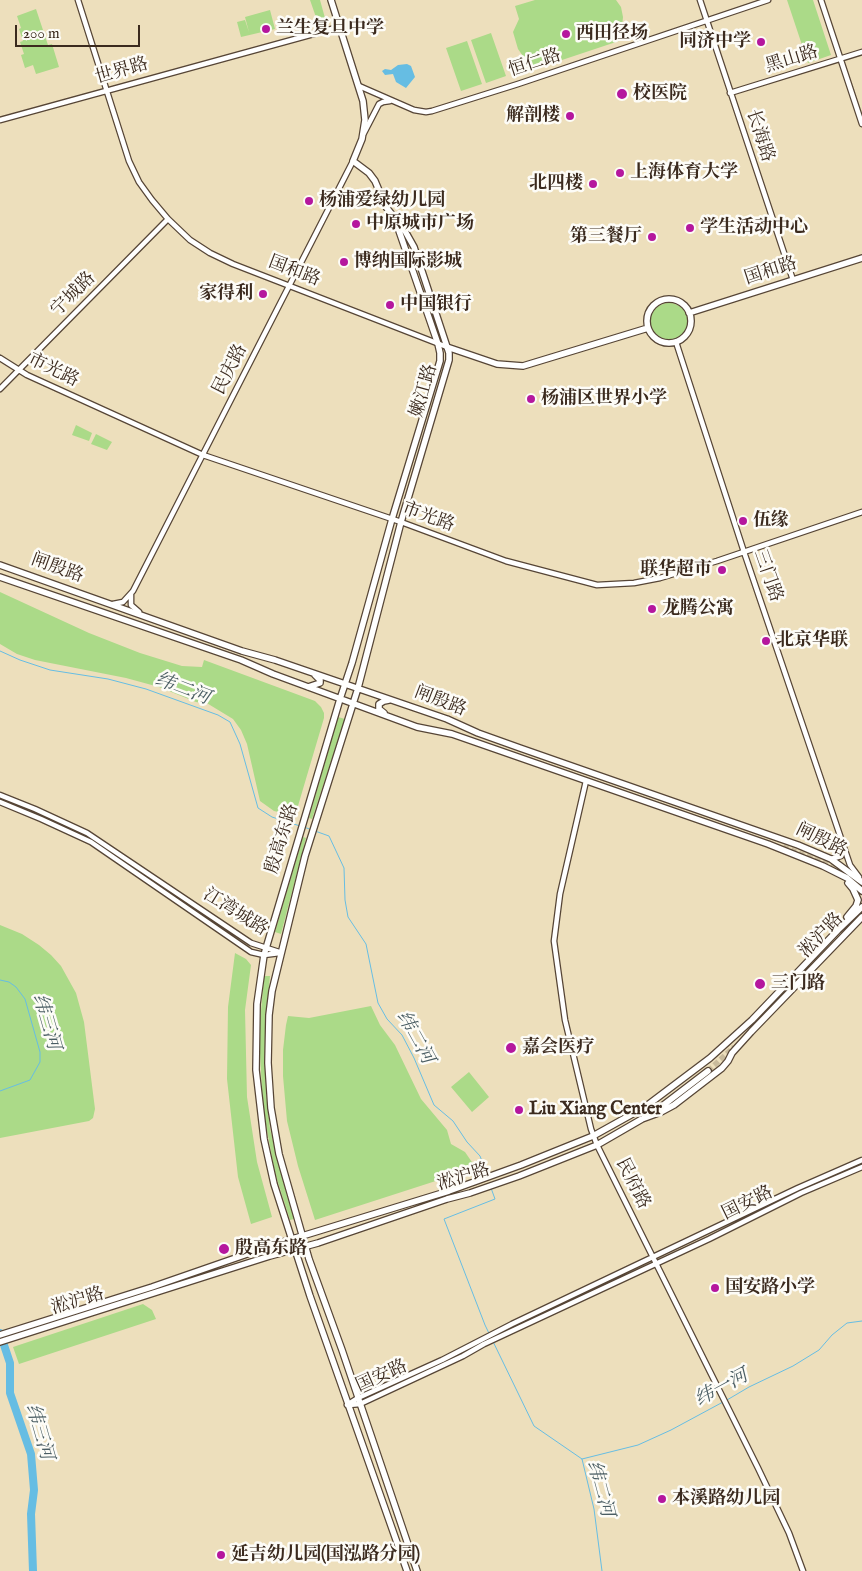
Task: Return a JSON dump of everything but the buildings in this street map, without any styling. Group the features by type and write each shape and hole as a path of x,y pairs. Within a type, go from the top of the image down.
{"main road":[{"path":"331,0 359,86 364,108 365,120 362,139 352,161"},
{"name":"嫩江路","path":"352,161 369,173 375,181 386,207 405,231 414,247 447,347 449,360 401,522"},
{"name":"嫩江路","path":"392,520 440,361 438,344 402,237 393,217"},
{"name":"国和路","path":"690,314 862,258"},
{"path":"673,300 680,302 690,314 690,328 685,337 676,342 669,344 656,339 648,328 648,313 658,302 673,300"},
{"name":"国和路","path":"447,347 497,364 523,366 648,328"},
{"name":"殷高东路","path":"392,520 352,664 264,955 257,1004 256,1070 260,1112 274,1184 347,1405 407,1571"},
{"name":"殷高东路","path":"401,522 358,688 315,821 280,952 269,1015 268,1063 271,1108 281,1160 302,1236 417,1571"},
{"name":"闸殷路","path":"0,564 242,651 447,719 478,733 798,846 831,859 862,882"},
{"name":"闸殷路","path":"0,577 242,660 273,674 353,704 417,726 452,734 805,858 839,874 862,891"},
{"path":"306,687 321,682 307,671"},
{"path":"386,715 378,707 379,704 384,700 392,700"},
{"path":"550,759 557,764 552,770"},
{"path":"622,785 616,789 618,792 627,795"},
{"path":"669,800 784,845 698,820"},
{"path":"840,866 862,878"},
{"path":"838,930 856,906 858,900 853,889 839,874"},
{"name":"淞沪路","path":"0,1335 152,1287 291,1239 482,1179 593,1136 634,1114 689,1075 732,1039 838,930 861,909"},
{"name":"淞沪路","path":"0,1342 498,1184 597,1145 642,1119 674,1105 722,1068 732,1053 751,1032 862,917"},
{"path":"634,1114 706,1069 668,1102 642,1119"}],"street":[{"name":"国和路","path":"78,0 129,161 152,200 190,240 210,253 233,264 447,347"},
{"name":"长海路","path":"700,0 793,280"},
{"name":"恒仁路","path":"359,86 414,110 432,111 768,0"},
{"path":"821,0 862,124"},
{"name":"世界路","path":"0,120 339,27"},
{"name":"黑山路","path":"730,94 862,52"},
{"path":"362,139 379,104 386,101 396,102"},
{"name":"民庆路","path":"133,591 352,161"},
{"name":"宁城路","path":"0,390 168,219"},
{"name":"三门路","path":"676,342 744,552 850,865 862,882"},
{"name":"市光路","path":"0,358 18,370 203,455 401,522 506,561 597,585 652,580 744,552 862,512"},
{"path":"109,603 118,604 123,602 133,591"},
{"path":"133,591 130,600 132,606 146,616"},
{"name":"民府路","path":"586,782 560,894 554,940 565,1020 593,1136 789,1533 803,1571"},
{"name":"江湾城路","path":"0,795 87,833 251,943 280,952"},
{"name":"江湾城路","path":"0,802 41,818 91,842 251,952 264,955 280,952"},
{"path":"831,859 841,856 844,845"},
{"name":"国安路","path":"347,1405 483,1342 653,1257 798,1188 862,1160"},
{"name":"国安路","path":"500,1333 656,1263 801,1193 862,1167"}],"green space":[{"path":"310,0 320,0 325,18 322,22 318,23"},
{"name":"西田径场","path":"535,0 616,0 621,7 623,17 622,27 617,36 619,41 535,69 532,63 525,59 518,49 513,32 519,19 515,6"},
{"path":"787,0 813,0 831,55 808,63"},
{"path":"36,9 48,45 52,44 59,67 36,74 33,65 25,68 21,55 24,54 20,42 23,41 19,29 21,28 17,16"},
{"path":"270,10 275,29 241,37 237,22 245,20 249,32 245,17"},
{"path":"491,33 506,76 486,83 471,40"},
{"path":"467,41 482,84 461,91 446,48"},
{"path":"669,303 676,304 682,309 687,315 687,329 682,335 676,340 669,341 662,340 656,335 651,329 650,322 651,315 656,309 662,304"},
{"path":"76,425 92,433 89,441 72,435"},
{"path":"96,434 112,442 107,450 91,444"},
{"path":"0,592 89,633 140,653 182,666 202,667 204,660 315,701 321,707 324,718 295,816 274,811 260,801 247,744 241,730 233,719 205,702 196,702 159,687 126,678 35,660 17,654 0,644"},
{"path":"338,717 345,719 312,819 309,818"},
{"path":"303,837 306,838 281,934 275,932"},
{"path":"0,925 22,934 51,955 61,966 76,993 84,1022 95,1109 93,1118 89,1121 0,1138"},
{"path":"235,953 246,959 251,965 245,1010 247,1097 257,1162 272,1217 251,1224 238,1177 227,1079 228,1007"},
{"path":"264,976 270,976 265,1031 266,1093 270,1129 294,1219 290,1220 275,1173 263,1109 259,1035"},
{"path":"371,1006 380,1025 395,1045 421,1099 447,1130 451,1144 465,1152 476,1168 315,1220 298,1166 287,1121 283,1050 288,1016 309,1018"},
{"path":"469,1072 489,1097 472,1112 451,1087"},
{"path":"143,1304 152,1310 156,1319 19,1364 13,1347"}],"water":[{"path":"407,64 411,66 415,77 406,88 396,82 393,74 385,75 382,71 385,69 391,70 398,65"}],"waterway":[{"name":"纬二河","path":"0,651 50,670 108,679 146,689 218,715 230,722 240,744 258,808 272,817 300,826"},
{"name":"纬二河","path":"304,827 312,830"},
{"name":"纬二河","path":"315,831 329,836 344,868 345,900 348,917 366,944 378,1003 387,1019 402,1035 434,1105 453,1121 467,1142 480,1156 487,1174"},
{"name":"纬三河","path":"0,980 9,982 16,987 25,999 40,1052 40,1062 30,1080 0,1091"},
{"name":"纬二河","path":"491,1188 495,1199 444,1219 485,1325 534,1426 582,1459 594,1509 602,1571"},
{"name":"纬一河","path":"727,1400 793,1366 819,1350 832,1335 847,1323 862,1321"},
{"name":"纬三河","path":"0,1333 10,1363 10,1393 31,1454 34,1490 31,1514 33,1571"},
{"name":"纬一河","path":"582,1459 638,1445 671,1430 723,1402"}],"tunnel":[{"path":"783,847 846,872"},
{"path":"708,1071 734,1047"}],"place":[{"name":"兰生复旦中学","path":"266,29"},
{"name":"西田径场","path":"566,34"},
{"name":"同济中学","path":"761,42"},
{"name":"校医院","path":"622,94"},
{"name":"解剖楼","path":"570,116"},
{"name":"上海体育大学","path":"620,173"},
{"name":"北四楼","path":"593,184"},
{"name":"杨浦爱绿幼儿园","path":"309,201"},
{"name":"中原城市广场","path":"356,224"},
{"name":"学生活动中心","path":"690,228"},
{"name":"第三餐厅","path":"652,237"},
{"name":"博纳国际影城","path":"344,262"},
{"name":"家得利","path":"263,294"},
{"name":"中国银行","path":"390,305"},
{"name":"杨浦区世界小学","path":"531,399"},
{"name":"伍缘","path":"743,521"},
{"name":"联华超市","path":"722,570"},
{"name":"龙腾公寓","path":"652,609"},
{"name":"北京华联","path":"766,641"},
{"name":"三门路","path":"760,984"},
{"name":"嘉会医疗","path":"511,1048"},
{"name":"Liu Xiang Center","path":"519,1110"},
{"name":"殷高东路","path":"224,1249"},
{"name":"国安路小学","path":"715,1288"},
{"name":"本溪路幼儿园","path":"662,1499"},
{"name":"延吉幼儿园(国泓路分园)","path":"221,1555"}]}
